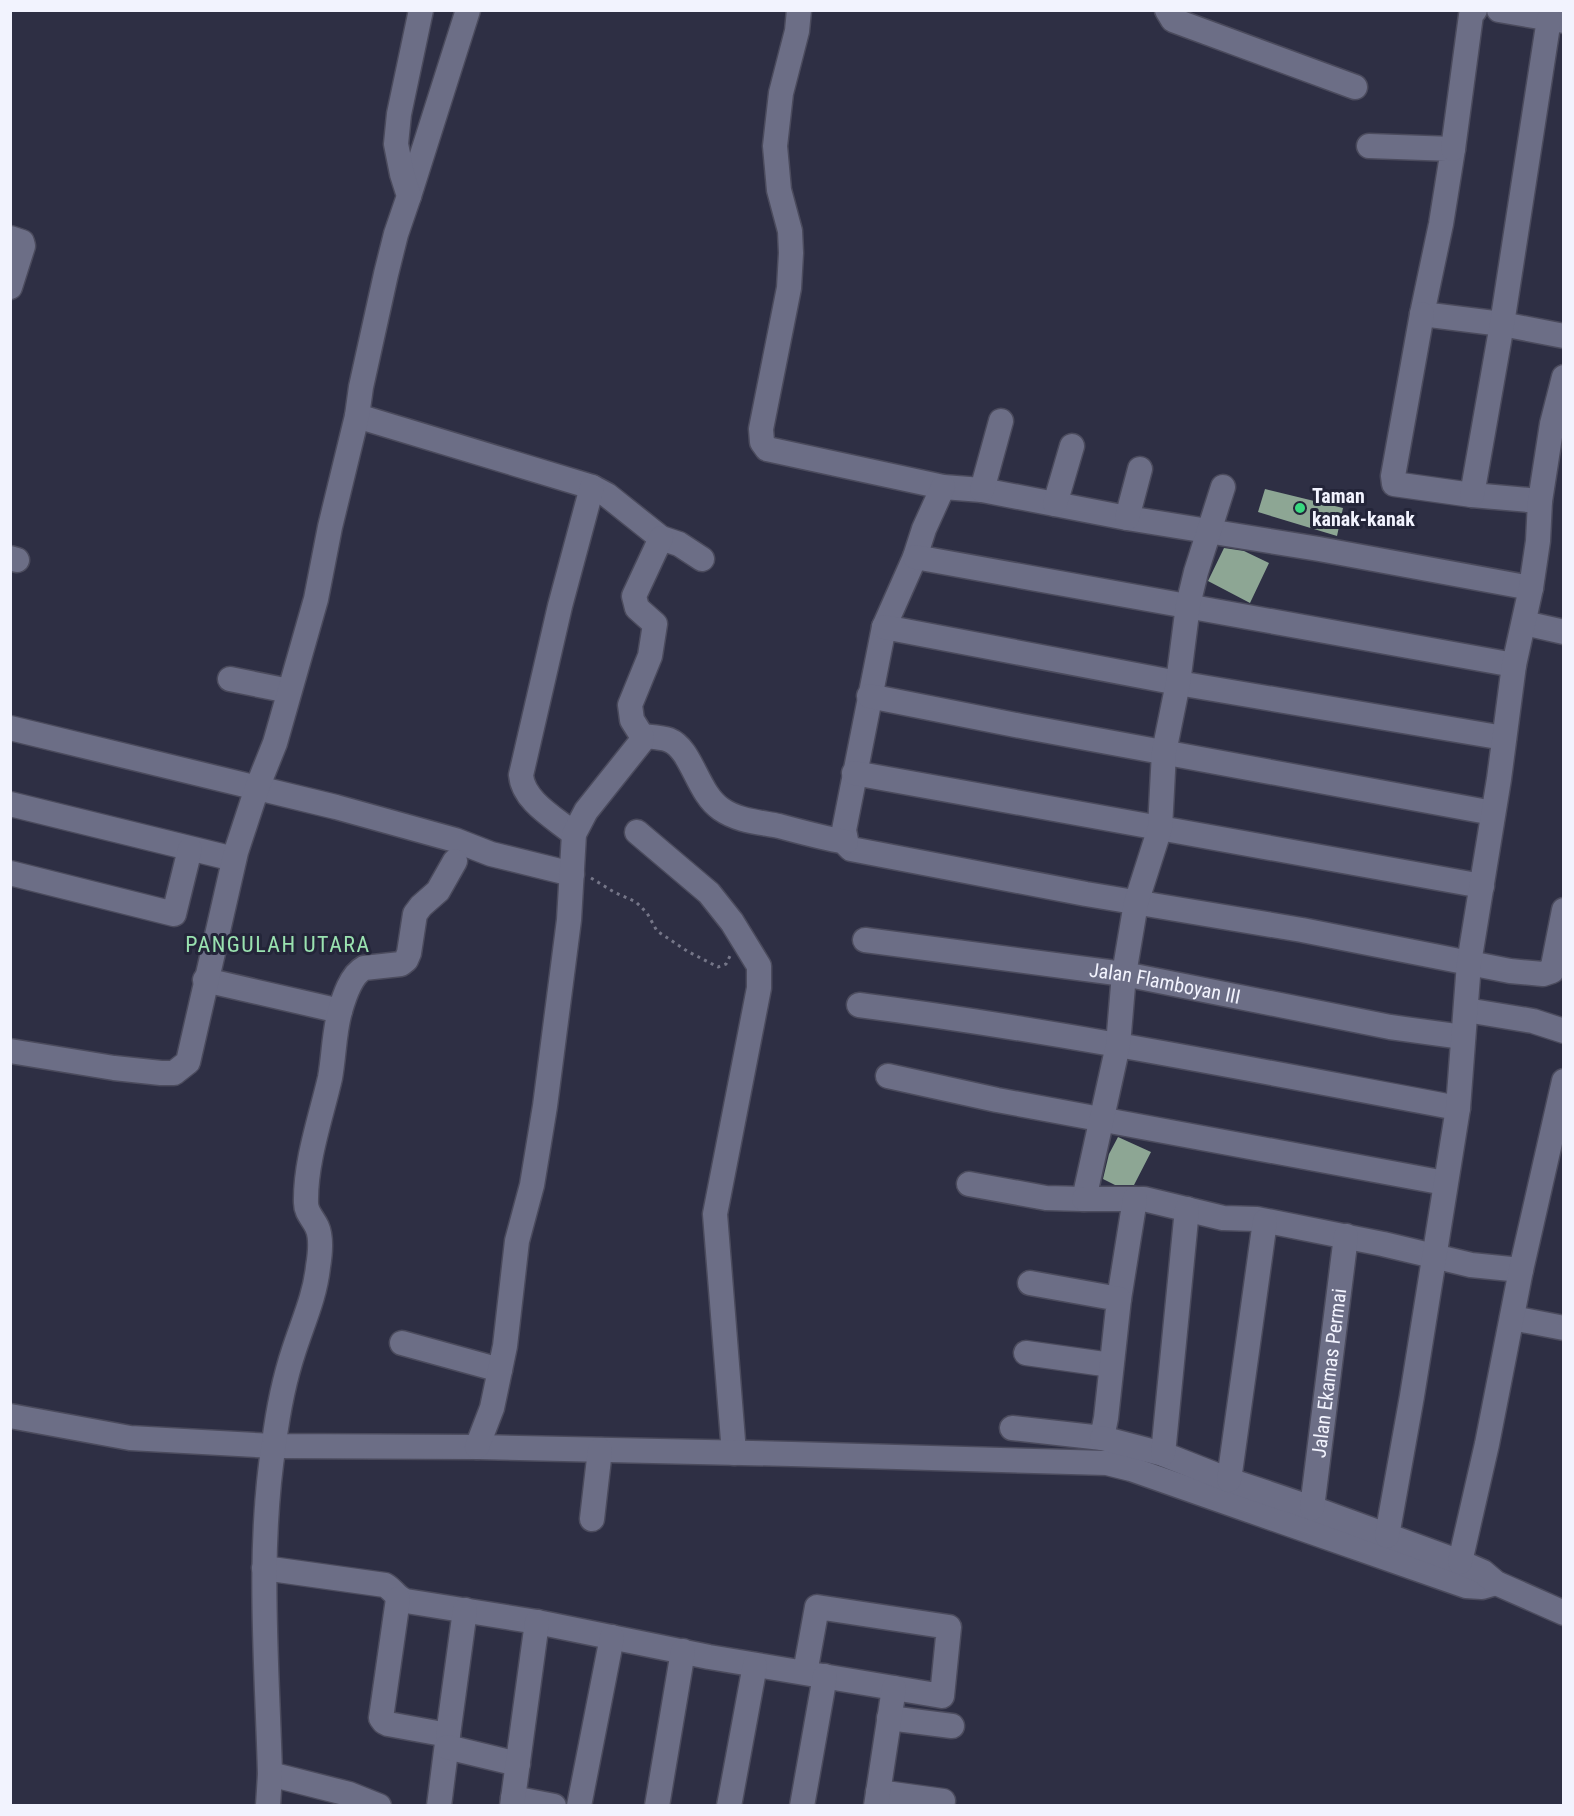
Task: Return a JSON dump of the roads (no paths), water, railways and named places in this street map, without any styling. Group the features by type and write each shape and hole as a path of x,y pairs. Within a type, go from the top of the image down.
{"street":[{"path":"409,196 396,144 399,114 421,10"},
{"path":"10,1051 114,1068 174,1073 188,1062 234,860 257,788 275,743 316,598 388,264 468,10"},
{"path":"799,10 797,31 780,93 775,146 779,190 790,231 791,253 789,288 761,429 762,442 767,449 943,487 982,490 1127,518 1319,549 1531,588"},
{"path":"1167,10 1173,20 1355,87"},
{"path":"1474,10 1471,15 1441,224 1422,314 1393,476 1394,484 1472,495 1540,501"},
{"path":"1472,495 1556,20 1500,10"},
{"path":"1370,146 1453,149"},
{"path":"10,238 22,242 23,246 10,287"},
{"path":"1422,314 1502,324 1563,336"},
{"path":"1387,1536 1458,1108 1469,963 1514,665 1531,588 1538,541 1540,501 1552,424 1563,377"},
{"path":"357,416 592,487 607,495 661,538 679,544 702,558"},
{"path":"982,490 1001,421"},
{"path":"1055,504 1072,446"},
{"path":"1127,518 1140,469"},
{"path":"574,834 529,796 522,783 521,775 560,606 592,487"},
{"path":"827,839 844,830 884,627 943,487"},
{"path":"1084,1199 1118,1046 1124,974 1136,903 1160,828 1164,752 1178,683 1188,605 1223,487"},
{"path":"477,1447 492,1408 507,1338 518,1241 531,1185 546,1099 569,920 574,834 592,802 639,746 642,736 632,720 630,705 650,656 655,624 637,608 634,596 661,538"},
{"path":"915,557 1514,665"},
{"path":"1524,623 1563,632"},
{"path":"884,627 1178,683 1504,738"},
{"path":"230,679 289,691"},
{"path":"869,696 1493,813"},
{"path":"10,728 336,807 455,840 492,854 572,874"},
{"path":"642,736 675,744 687,758 706,795 730,814 889,858 1136,903 1302,930 1510,971 1548,973 1552,971 1563,910"},
{"path":"854,772 1482,886"},
{"path":"10,804 234,860"},
{"path":"637,832 709,893 740,933 759,966 759,988 715,1214 735,1453"},
{"path":"10,873 174,914 190,849"},
{"path":"268,1806 270,1774 264,1568 266,1521 273,1446 285,1379 314,1292 318,1269 320,1249 318,1229 306,1203 311,1160 330,1076 340,1011 358,971 369,967 401,964 406,960 410,953 415,914 438,891 455,861"},
{"name":"Jalan Flamboyan III","path":"866,940 1124,974 1390,1027 1463,1037"},
{"path":"205,980 340,1011"},
{"path":"859,1005 1118,1046 1458,1108"},
{"path":"1466,1010 1533,1021 1563,1031"},
{"path":"888,1076 997,1100 1445,1183"},
{"path":"1460,1562 1563,1081"},
{"path":"969,1184 1046,1198 1155,1201 1230,1220 1265,1221 1346,1236 1471,1265 1521,1270"},
{"path":"1109,1449 1111,1365 1135,1199"},
{"path":"1163,1454 1187,1209"},
{"path":"1228,1480 1265,1221"},
{"name":"Jalan Ekamas Permai","path":"1312,1508 1346,1236"},
{"path":"1030,1283 1119,1299"},
{"path":"1512,1318 1563,1328"},
{"path":"402,1343 500,1370"},
{"path":"1026,1353 1111,1365"},
{"path":"10,1416 130,1438 273,1446 477,1447 956,1459 1109,1449 1131,1469 1466,1586 1482,1587 1496,1583"},
{"path":"1012,1428 1109,1449 1163,1454 1228,1480 1460,1562 1483,1572 1496,1583 1563,1613"},
{"path":"592,1519 600,1450"},
{"path":"264,1568 385,1585 398,1599 537,1622 755,1665 815,1675 942,1696 950,1627 817,1607 815,1675 802,1806"},
{"path":"398,1599 382,1720 388,1725 448,1741 518,1764"},
{"path":"439,1806 465,1610"},
{"path":"537,1622 512,1802 554,1806"},
{"path":"579,1806 612,1637"},
{"path":"657,1806 683,1651"},
{"path":"729,1806 755,1665"},
{"path":"894,1688 877,1799 944,1800"},
{"path":"889,1718 952,1726"},
{"path":"270,1774 349,1794 379,1806"}],"place":[{"name":"Taman kanak-kanak","path":"1300,508"}],"district":[{"name":"PANGULAH UTARA","path":"278,944"}]}
